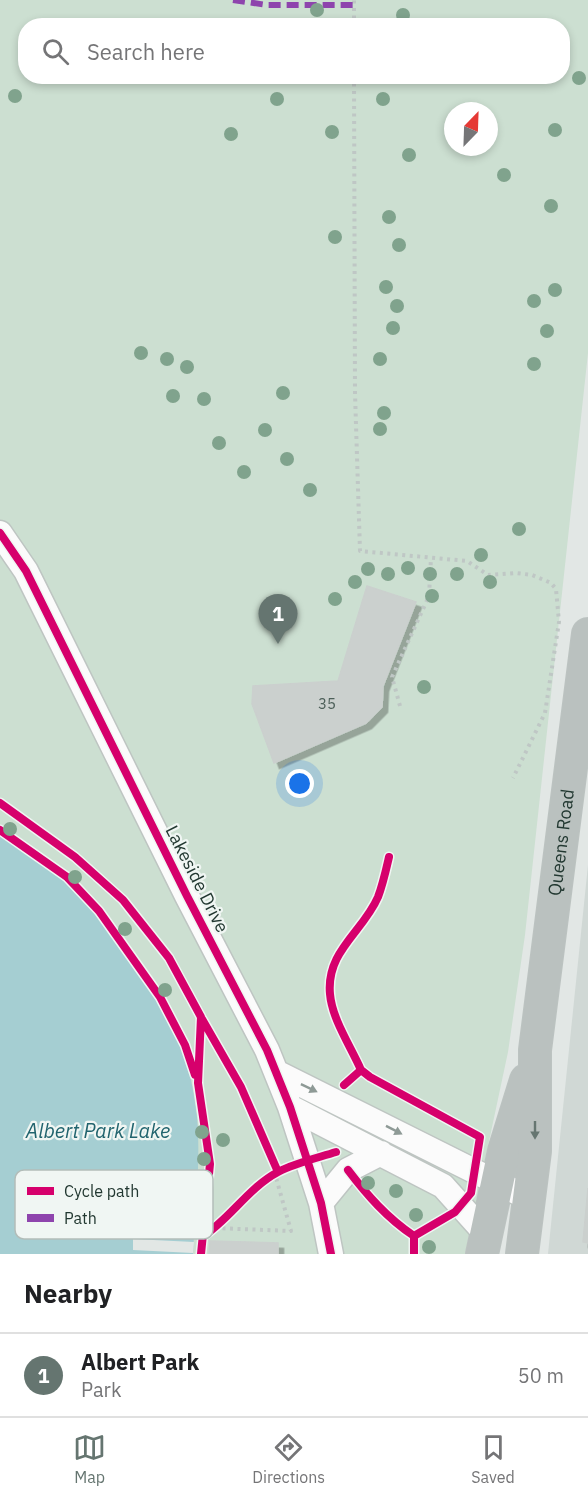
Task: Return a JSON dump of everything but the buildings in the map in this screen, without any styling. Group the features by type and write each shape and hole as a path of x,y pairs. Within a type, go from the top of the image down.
{"highway":[{"name":"Queens Road","path":"522,1254 535,1151 535,1050 588,634"},
{"name":"Queens Road","path":"484,1244 504,1151 535,1050"}],"street":[{"name":"Lakeside Drive","path":"0,533 26,571 187,896 267,1050 290,1107 321,1203 331,1254"},
{"path":"276,1072 530,1199"},
{"path":"290,1107 443,1186 484,1244"},
{"path":"321,1203 348,1170 381,1153"}],"path":[{"path":"354,0 354,18"},
{"path":"354,84 355,393 360,551 467,561 488,575 516,573 532,575 551,583 556,589 559,622 545,713 513,778"},
{"path":"400,706 392,677 429,596 431,558"},
{"path":"213,1230 291,1231 274,1161"},
{"path":"267,1180 276,1173 307,1162"},
{"path":"213,1229 222,1221"}],"shaded area":[{"path":"588,865 588,1254 548,1254"}],"green space":[{"path":"0,0 588,0 588,353 525,935 508,1052 465,1254 0,1254"}],"water":[{"name":"Albert Park Lake","path":"0,833 60,875 77,890 111,929 158,999 179,1041 191,1078 197,1117 198,1168 198,1170 15,1170 15,1239 194,1239 193,1254 0,1254"}],"pier":[{"path":"133,1239 194,1242 193,1253 133,1250"}],"marked path":[{"path":"233,0 267,5 354,5"}],"cycle path":[{"path":"0,533 26,571 187,896 267,1050 290,1107 321,1203 331,1254"},
{"path":"0,803 75,857 123,900 169,958 201,1017 198,1083 209,1170"},
{"path":"0,830 67,877 99,911 160,997 185,1045 195,1075"},
{"path":"361,1070 334,1013 331,1004 330,979 339,954 364,921 378,897 389,857"},
{"path":"202,1019 241,1087 278,1172"},
{"path":"344,1085 361,1070 480,1137 471,1193 455,1212 414,1236 414,1254"},
{"path":"213,1229 257,1186 278,1172 336,1152"},
{"path":"348,1170 378,1206 414,1236"},
{"path":"201,1254 202,1239"}],"place":[{"name":"Albert Park","path":"278,644"}]}
